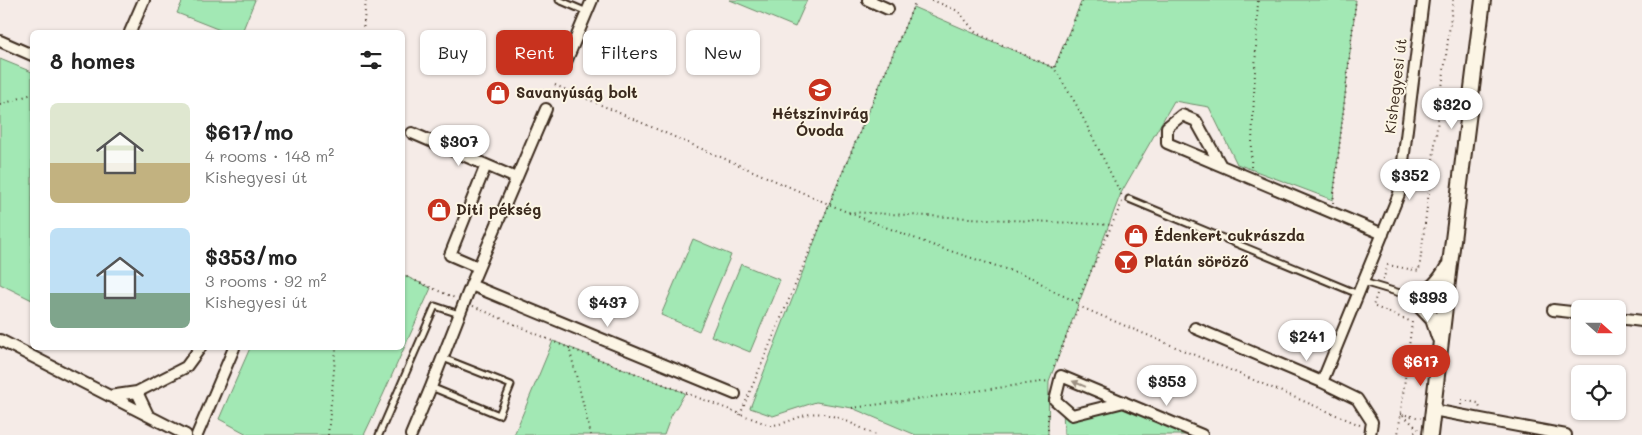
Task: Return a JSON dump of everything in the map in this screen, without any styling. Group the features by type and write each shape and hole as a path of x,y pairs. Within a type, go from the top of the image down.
{"street":[{"path":"131,30 144,0"},
{"path":"573,45 592,0"},
{"path":"868,0 888,8"},
{"name":"Kishegyesi út","path":"1322,382 1399,194 1423,0"},
{"path":"1430,435 1444,307 1484,0"},
{"path":"0,41 30,53"},
{"path":"411,435 432,387 478,267 546,108"},
{"path":"1220,164 1196,121 1182,115 1167,127 1167,143 1383,234"},
{"path":"412,133 516,178"},
{"path":"478,267 450,255 486,165"},
{"path":"1440,342 1433,319 1412,297 1424,293 1439,281 1450,264"},
{"path":"471,285 735,394"},
{"path":"1553,310 1571,313"},
{"path":"1626,319 1642,321"},
{"path":"1195,328 1357,398 1372,422 1370,433"},
{"path":"0,340 186,435"},
{"path":"108,396 137,392 186,367 199,350"},
{"path":"197,435 233,350"},
{"path":"1124,402 1072,415 1055,400 1061,376 1124,402 1202,435"},
{"path":"137,392 148,415"},
{"path":"1433,410 1566,435"}],"lane":[{"path":"559,0 587,12"},
{"path":"1128,199 1358,294"},
{"path":"1363,282 1444,307"},
{"path":"379,435 435,306 459,314"},
{"path":"432,387 499,415 511,385 443,358"}],"path":[{"path":"363,30 366,0"},
{"path":"740,415 916,0"},
{"path":"932,0 958,11 976,33 1054,68 1076,104 1124,198 1076,305 1370,433"},
{"path":"1054,68 1083,0"},
{"path":"1252,178 1250,173 1258,0"},
{"path":"1333,213 1356,0"},
{"path":"1398,435 1412,322 1372,306 1388,265 1419,271 1452,0"},
{"path":"555,85 847,212 932,245 1032,278 1053,291 1078,302"},
{"path":"0,105 30,95"},
{"path":"847,212 1112,225"},
{"path":"405,276 568,348 769,425 780,425 810,414 824,413 876,435"},
{"path":"568,348 592,435"},
{"path":"328,435 336,350"},
{"path":"852,408 1048,381"},
{"path":"1462,400 1478,403"},
{"path":"1401,414 1421,418"},
{"path":"1401,414 1419,430 1410,435"}],"green space":[{"path":"183,0 255,0 243,30 220,30 177,13"},
{"path":"730,0 807,0 795,27"},
{"path":"1082,0 1356,0 1333,200 1237,164 1209,107 1174,101 1121,193 1049,381 1048,435 916,435 852,408 816,402 773,416 750,408 829,204 913,7 1054,68"},
{"path":"0,59 30,71 30,299 0,284"},
{"path":"693,239 731,255 699,331 661,315"},
{"path":"741,264 780,280 750,352 711,336"},
{"path":"405,276 431,288 405,346"},
{"path":"553,341 685,393 671,416 664,435 514,435"},
{"path":"249,350 403,350 364,435 249,435 219,419"},
{"path":"1124,402 1202,435 1064,435 1063,407 1072,415"}],"place":[{"name":"Hétszínvirág Óvoda","path":"820,90"},
{"name":"Savanyúság bolt","path":"498,93"},
{"name":"Diti pékség","path":"439,210"},
{"name":"Édenkert cukrászda","path":"1136,236"},
{"name":"Platán söröző","path":"1126,262"}]}
